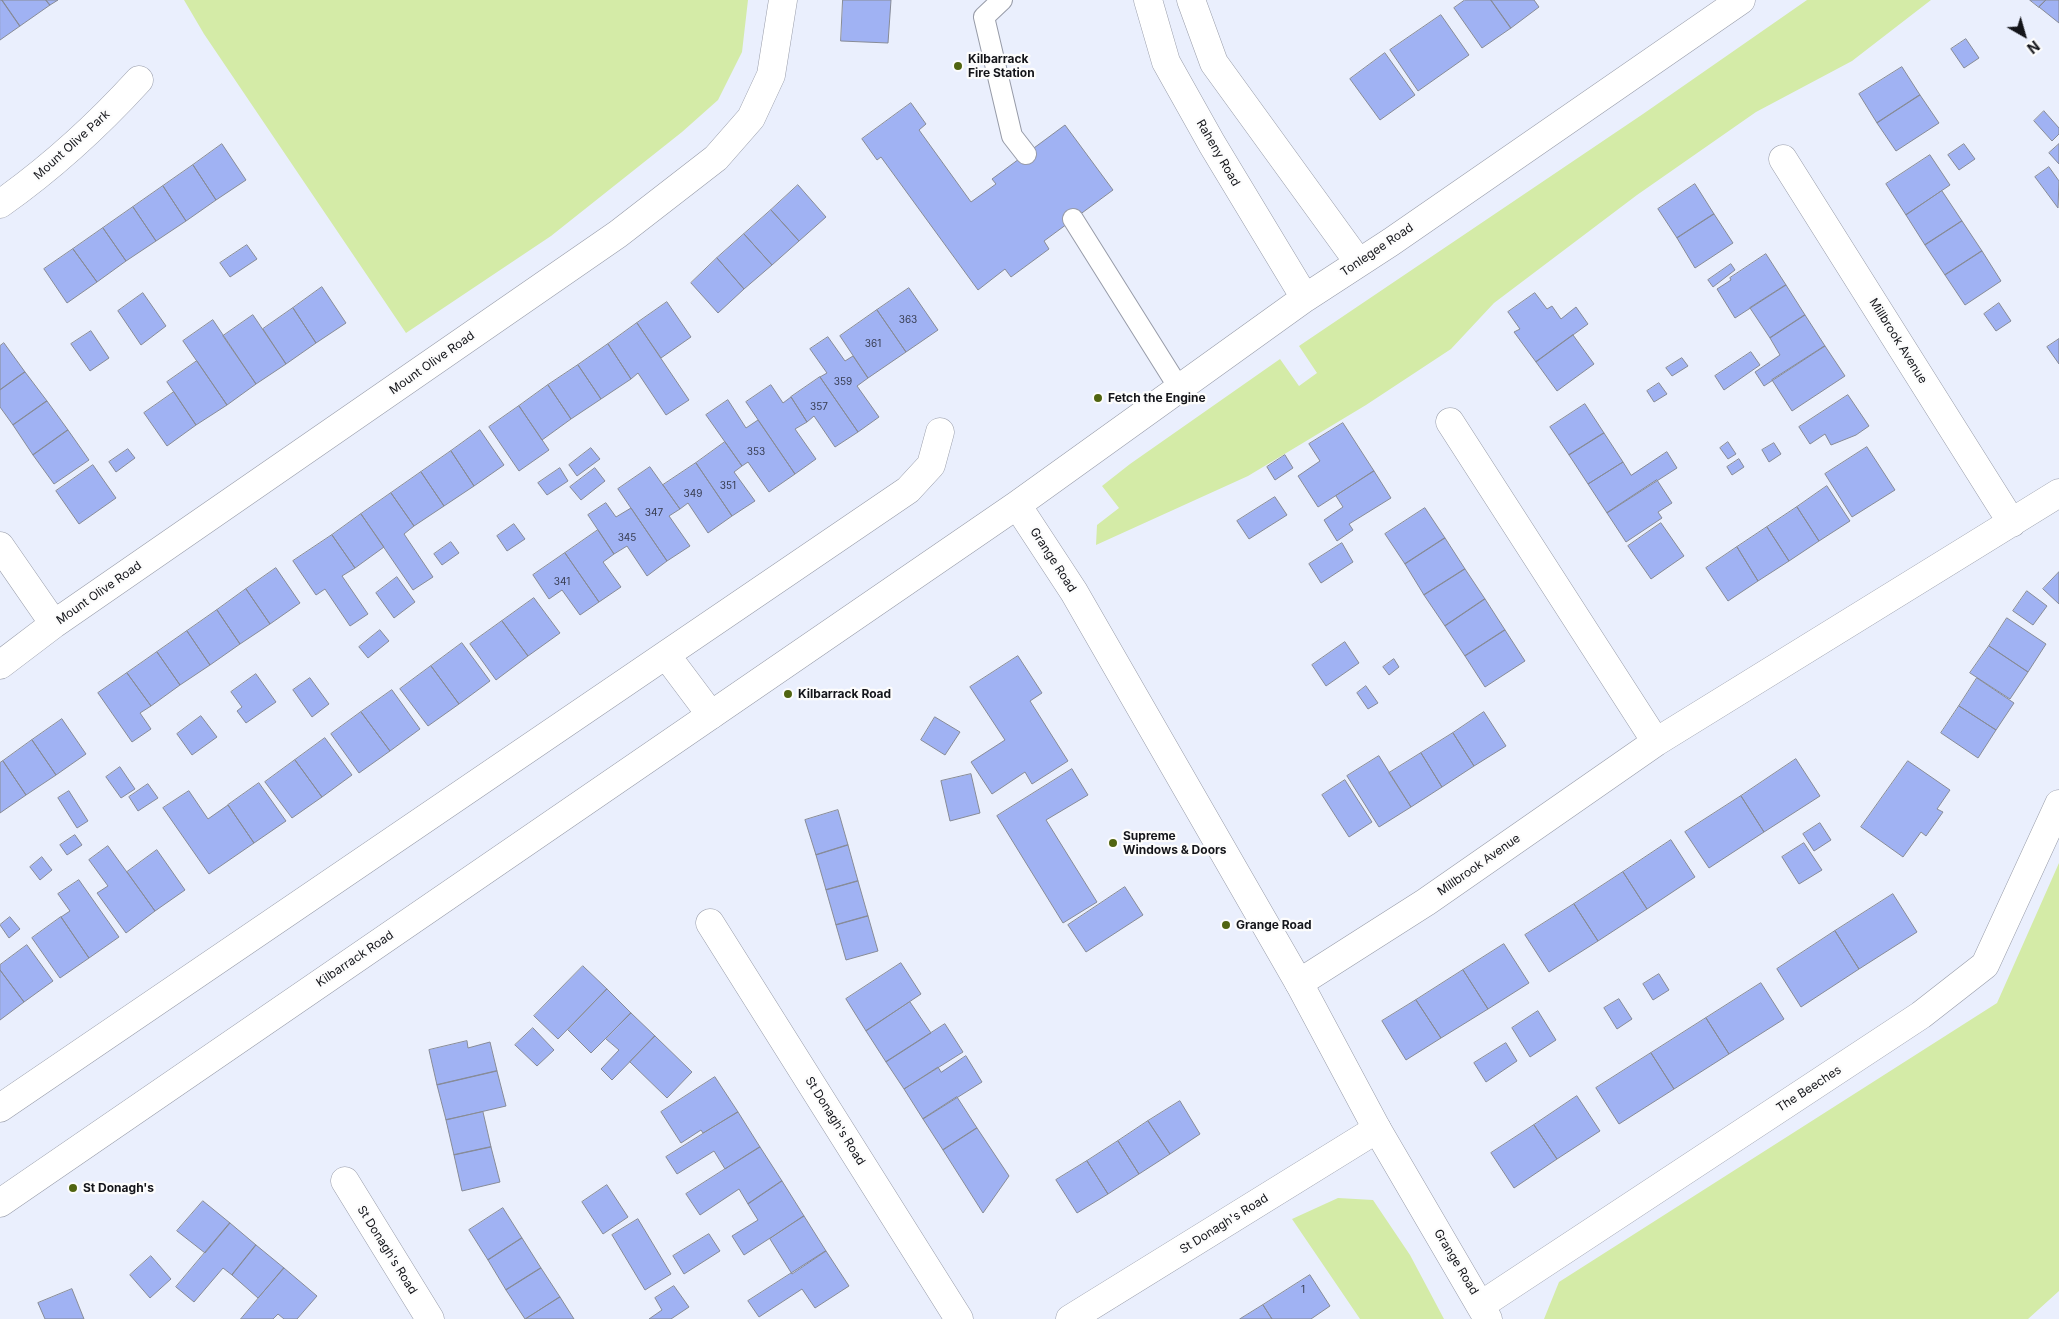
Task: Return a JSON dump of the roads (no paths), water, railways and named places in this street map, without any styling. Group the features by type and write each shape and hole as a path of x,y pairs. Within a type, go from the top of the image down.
{"street":[{"name":"Mount Olive Road","path":"0,664 54,624 618,234 716,158 751,118 772,75 783,0"},
{"name":"Raheny Road","path":"1148,0 1166,62 1212,144 1305,298"},
{"path":"1191,0 1214,63 1359,263"},
{"name":"Tonlegee Road","path":"1017,505 1305,298 1359,263 1741,0"},
{"name":"Mount Olive Park","path":"0,204 28,185 103,120 139,80"},
{"name":"Millbrook Avenue","path":"1783,159 2012,523"},
{"path":"1450,422 1656,742"},
{"path":"0,1108 908,490 931,465 940,432"},
{"name":"Millbrook Avenue","path":"1299,984 1426,902 1656,742 2059,493"},
{"name":"Kilbarrack Road","path":"0,1202 1017,505"},
{"name":"Grange Road","path":"1017,505 1074,592 1299,984 1377,1129 1484,1312"},
{"path":"0,546 54,624"},
{"path":"666,655 711,715"},
{"name":"The Beeches","path":"1484,1312 1921,1015 1985,965 2059,804"},
{"name":"St Donagh's Road","path":"710,924 960,1319"},
{"name":"St Donagh's Road","path":"1070,1319 1377,1129"},
{"name":"St Donagh's Road","path":"345,1181 430,1319"}],"lane":[{"path":"1002,0 984,16 1012,136 1026,154"},
{"path":"1073,219 1180,388"}],"place":[{"name":"Kilbarrack Fire Station","path":"958,66"},
{"name":"Fetch the Engine","path":"1098,398"},
{"name":"Kilbarrack Road","path":"788,694"},
{"name":"Supreme Windows & Doors","path":"1113,843"},
{"name":"Grange Road","path":"1226,925"},
{"name":"St Donagh's","path":"73,1188"}]}
